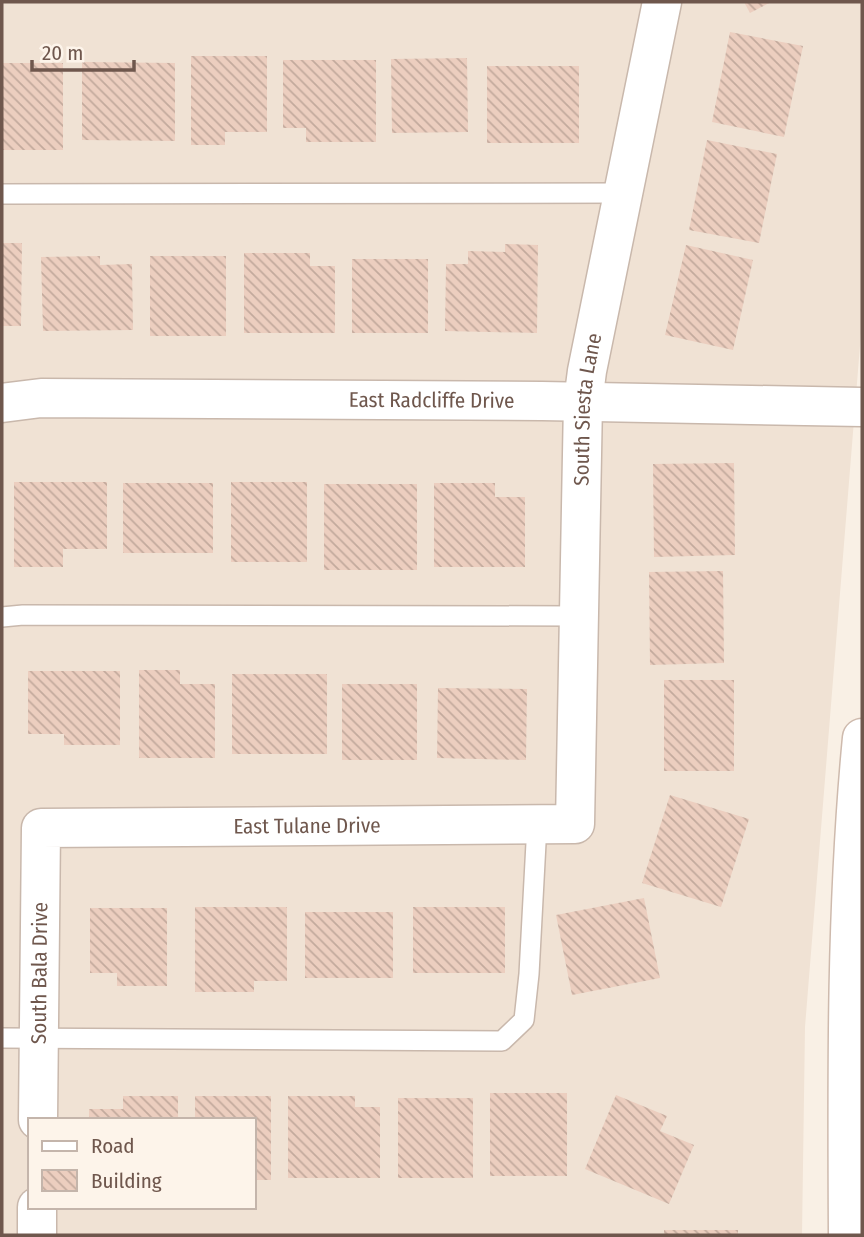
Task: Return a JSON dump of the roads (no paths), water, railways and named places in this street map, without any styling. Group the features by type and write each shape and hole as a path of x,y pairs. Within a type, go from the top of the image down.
{"street":[{"name":"South Siesta Lane","path":"575,824 583,402 662,2"},
{"name":"East Radcliffe Drive","path":"2,402 41,398 862,407"},
{"path":"848,1235 847,1035 862,738"},
{"name":"East Tulane Drive","path":"41,828 575,824"},
{"name":"South Bala Drive","path":"38,1118 20,1039 41,828"},
{"path":"37,1209 37,1235"}],"lane":[{"path":"2,194 624,194"},
{"path":"2,617 578,616"},
{"path":"20,1039 502,1041 524,1020 537,824"}]}
